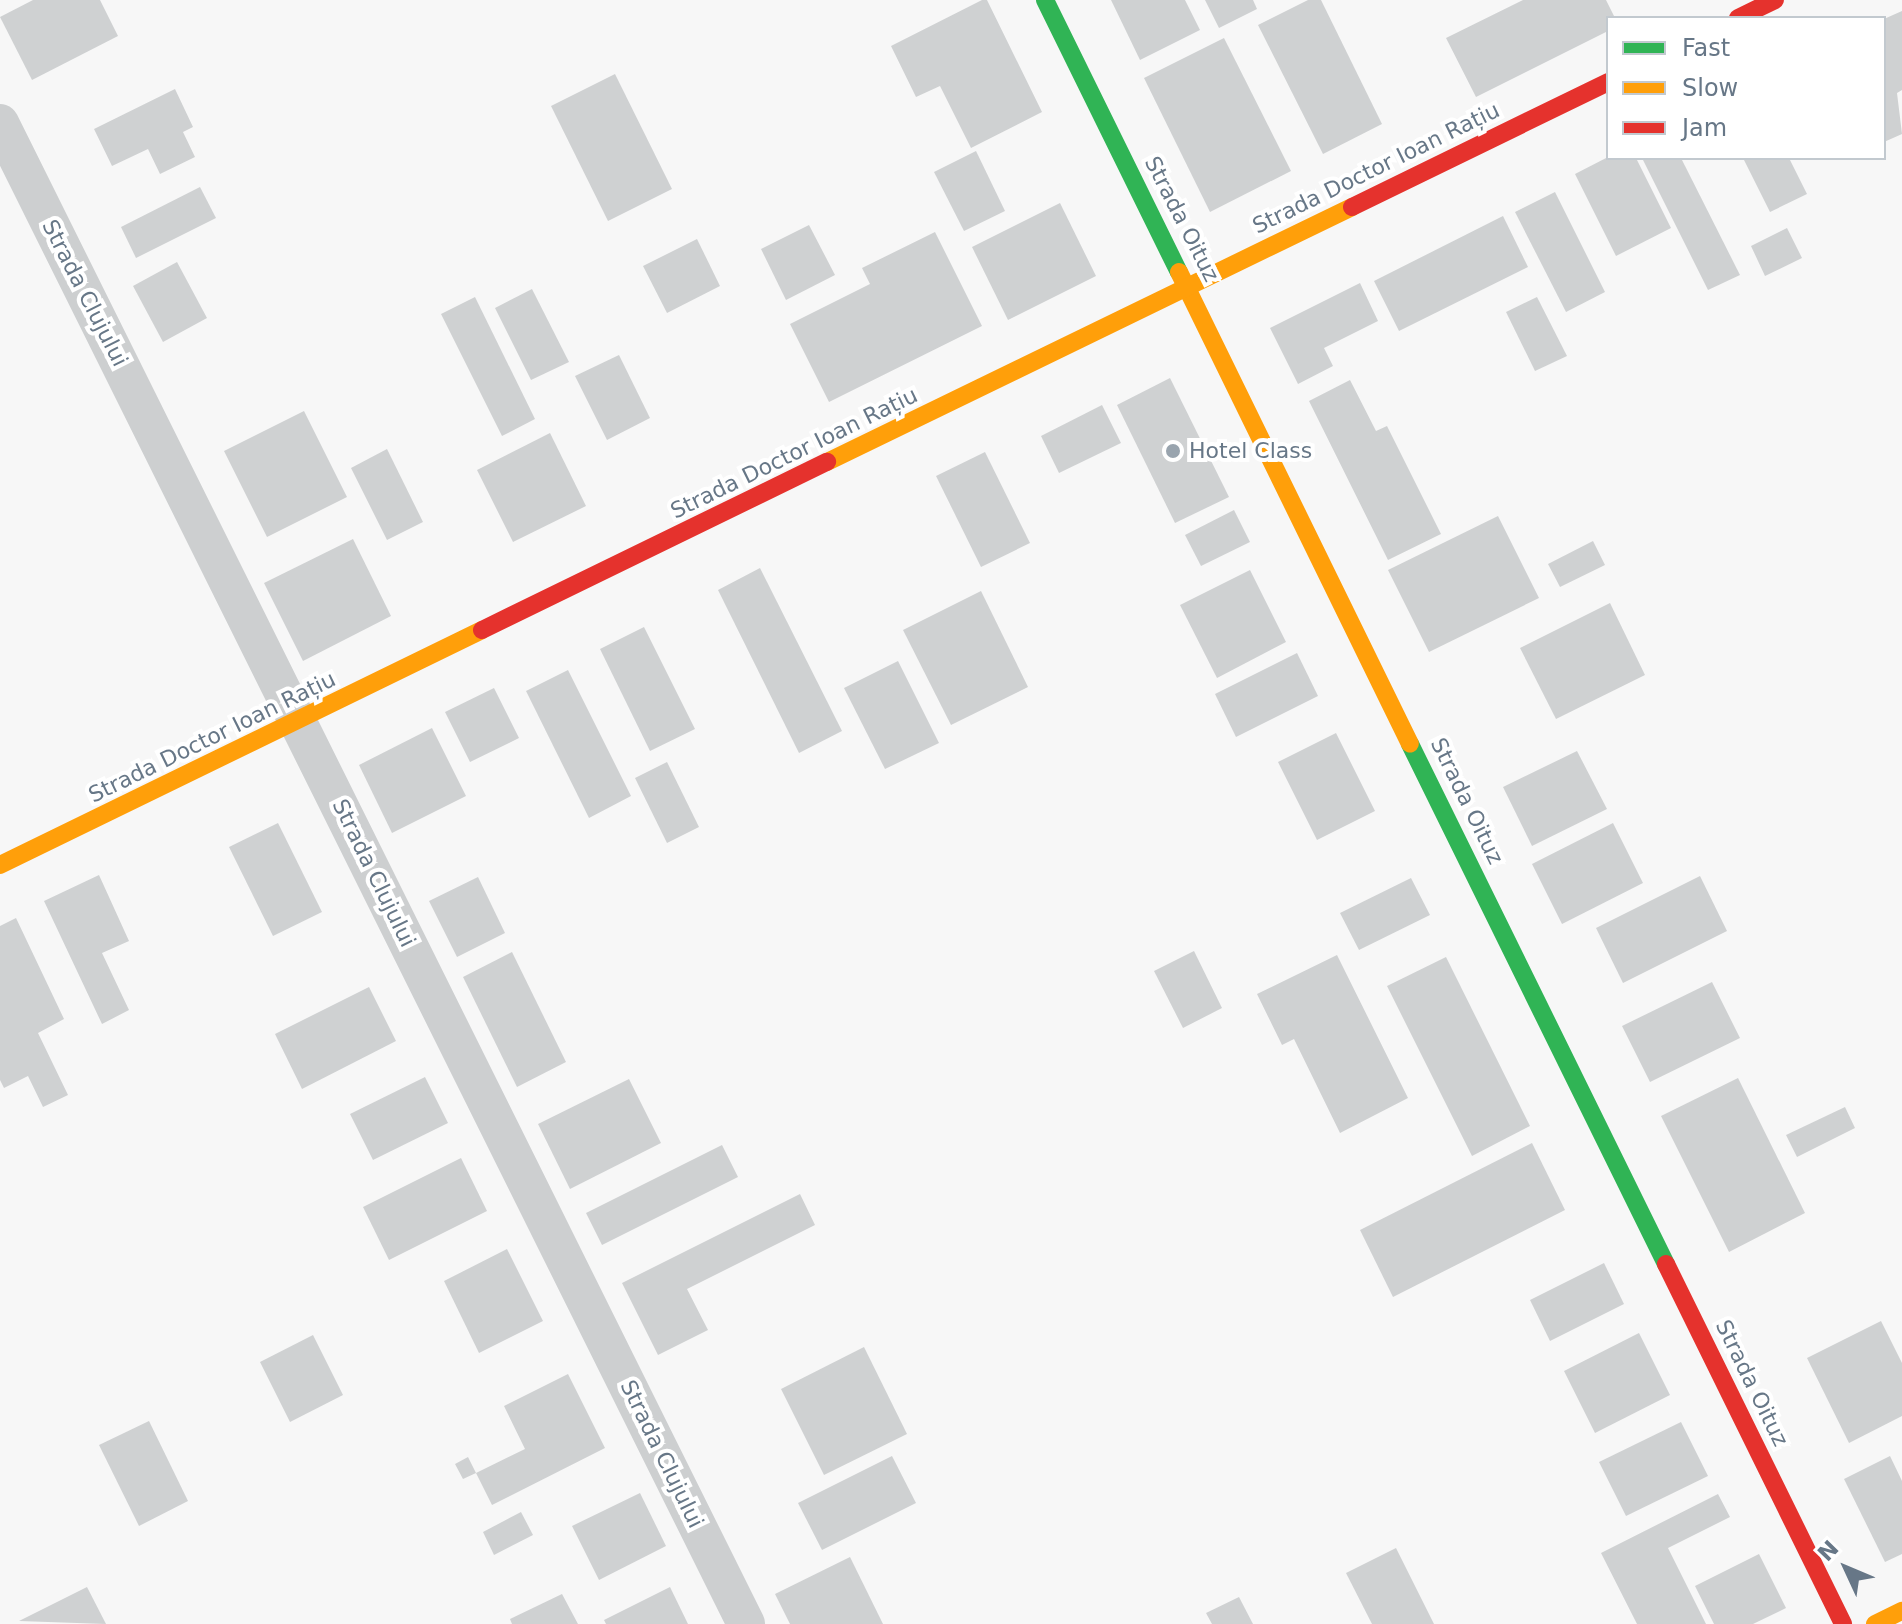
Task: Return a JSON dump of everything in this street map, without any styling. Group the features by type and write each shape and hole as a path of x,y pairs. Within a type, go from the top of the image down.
{"street":[{"name":"Strada Oituz","path":"1045,0 1189,287 1843,1624"},
{"path":"1742,16 1775,0"},
{"name":"Strada Doctor Ioan Rațiu","path":"0,865 1606,83"},
{"name":"Strada Clujului","path":"0,123 746,1624"},
{"path":"1875,1624 1902,1611"}],"building":[{"path":"33,0 100,0 118,36 32,80 0,17"},
{"path":"987,0 1042,112 971,148 940,86 916,97 891,46"},
{"path":"1111,0 1185,0 1200,30 1140,60"},
{"path":"1205,0 1253,0 1257,9 1219,28"},
{"path":"1308,0 1321,0 1382,124 1323,154 1258,25"},
{"path":"1523,0 1606,0 1614,16 1606,16 1606,32 1476,97 1446,38"},
{"path":"1902,11 1902,90 1897,93 1902,134 1886,141 1886,18"},
{"path":"1224,38 1291,171 1210,212 1144,78"},
{"path":"615,74 672,189 608,221 551,106"},
{"path":"175,89 193,127 183,132 195,157 160,174 148,149 112,166 94,129"},
{"path":"976,151 1005,211 964,231 934,172"},
{"path":"1606,158 1637,160 1671,228 1616,256 1575,174"},
{"path":"1643,160 1682,160 1740,275 1708,290"},
{"path":"1744,160 1790,160 1807,194 1770,212"},
{"path":"200,187 216,218 136,258 121,227"},
{"path":"1555,192 1605,292 1566,312 1515,212"},
{"path":"1060,203 1096,276 1008,320 972,247"},
{"path":"1503,216 1528,267 1399,331 1374,281"},
{"path":"809,225 835,275 786,300 761,249"},
{"path":"1787,228 1802,258 1765,276 1751,246"},
{"path":"935,232 982,326 829,402 790,324 870,284 862,268"},
{"path":"697,239 720,286 667,313 643,266"},
{"path":"177,262 207,318 163,342 133,286"},
{"path":"1360,283 1378,321 1324,348 1333,366 1298,384 1270,328"},
{"path":"532,289 569,362 531,380 495,308"},
{"path":"475,297 535,419 502,436 441,314"},
{"path":"1537,297 1567,356 1535,371 1506,312"},
{"path":"619,355 650,418 607,440 575,376"},
{"name":"Hotel Class","path":"1170,378 1229,497 1175,523 1117,405"},
{"path":"1350,380 1376,431 1387,426 1441,534 1388,560 1309,401"},
{"path":"1102,405 1121,443 1059,473 1041,436"},
{"path":"304,411 347,497 267,537 224,451"},
{"path":"550,433 586,506 513,542 477,470"},
{"path":"387,449 423,522 387,540 351,468"},
{"path":"985,452 1030,543 981,567 936,476"},
{"path":"1234,510 1250,542 1201,566 1185,535"},
{"path":"1498,516 1539,598 1429,652 1388,570"},
{"path":"353,539 391,616 303,661 264,583"},
{"path":"1593,541 1605,565 1560,587 1548,564"},
{"path":"760,568 842,731 799,753 718,590"},
{"path":"1250,570 1286,642 1217,678 1180,605"},
{"path":"981,591 1028,687 951,725 903,630"},
{"path":"1610,603 1645,675 1556,719 1520,648"},
{"path":"644,627 695,729 650,751 600,649"},
{"path":"1297,653 1318,696 1236,737 1215,694"},
{"path":"898,661 939,743 885,769 844,688"},
{"path":"568,670 631,796 589,818 526,691"},
{"path":"494,688 519,738 470,762 445,712"},
{"path":"432,728 466,796 392,833 359,765"},
{"path":"1336,733 1375,811 1317,840 1278,762"},
{"path":"1577,751 1607,809 1532,846 1503,787"},
{"path":"667,762 699,827 667,843 635,778"},
{"path":"278,823 322,912 273,936 229,847"},
{"path":"1613,823 1643,883 1562,924 1532,864"},
{"path":"99,875 129,941 102,953 129,1010 102,1024 44,901"},
{"path":"1700,876 1727,931 1623,983 1596,928"},
{"path":"478,877 505,933 457,957 429,901"},
{"path":"1411,878 1430,915 1359,950 1340,913"},
{"path":"16,918 64,1019 38,1033 68,1095 43,1107 28,1076 4,1088 0,1080 0,926"},
{"path":"1194,951 1222,1008 1183,1028 1154,971"},
{"path":"512,952 566,1062 517,1087 463,977"},
{"path":"1337,955 1408,1098 1340,1133 1294,1039 1282,1045 1257,994"},
{"path":"1446,957 1530,1126 1472,1156 1387,986"},
{"path":"1712,982 1740,1038 1650,1082 1622,1026"},
{"path":"369,987 396,1041 302,1089 275,1034"},
{"path":"425,1077 448,1123 373,1160 350,1114"},
{"path":"1738,1078 1805,1213 1729,1252 1661,1116"},
{"path":"629,1079 661,1143 570,1189 538,1124"},
{"path":"1845,1107 1855,1128 1797,1157 1786,1135"},
{"path":"1532,1143 1565,1210 1393,1297 1360,1230"},
{"path":"722,1145 738,1177 602,1245 586,1213"},
{"path":"461,1158 487,1211 389,1260 363,1207"},
{"path":"800,1194 815,1225 687,1289 708,1330 658,1355 622,1283"},
{"path":"507,1249 543,1321 479,1353 444,1281"},
{"path":"1604,1263 1624,1304 1550,1341 1530,1300"},
{"path":"1881,1321 1902,1363 1902,1416 1849,1443 1807,1358"},
{"path":"1639,1333 1670,1395 1595,1433 1564,1371"},
{"path":"313,1335 343,1395 290,1422 260,1362"},
{"path":"864,1347 907,1434 824,1475 781,1389"},
{"path":"568,1374 605,1448 492,1505 476,1473 525,1449 504,1406"},
{"path":"149,1421 188,1501 139,1526 99,1445"},
{"path":"1681,1422 1708,1476 1626,1516 1599,1462"},
{"path":"892,1456 916,1503 822,1550 798,1503"},
{"path":"1890,1456 1902,1481 1902,1554 1885,1562 1844,1479"},
{"path":"468,1457 476,1473 463,1479 455,1464"},
{"path":"640,1493 666,1546 599,1580 572,1526"},
{"path":"1718,1494 1730,1517 1668,1548 1706,1624 1637,1624 1601,1553"},
{"path":"521,1512 533,1535 494,1555 483,1532"},
{"path":"1396,1548 1434,1624 1372,1624 1346,1573"},
{"path":"1759,1554 1786,1608 1753,1624 1714,1624 1695,1586"},
{"path":"850,1557 883,1624 790,1624 775,1594"},
{"path":"87,1587 106,1624 19,1621"},
{"path":"670,1587 688,1624 606,1624 604,1620"},
{"path":"562,1594 578,1624 512,1624 510,1619"},
{"path":"1239,1597 1253,1624 1212,1624 1206,1613"}],"traffic: fast":[{"path":"1045,0 1179,272"},
{"path":"1410,744 1666,1264"}],"traffic: slow":[{"path":"827,462 1352,207"},
{"path":"1179,272 1410,744"},
{"path":"0,865 482,630"},
{"path":"1875,1624 1902,1611"}],"traffic: jam":[{"path":"1742,16 1775,0"},
{"path":"1352,207 1606,83"},
{"path":"482,630 827,462"},
{"path":"1666,1264 1843,1624"}],"place":[{"name":"Hotel Class","path":"1173,451"}]}
